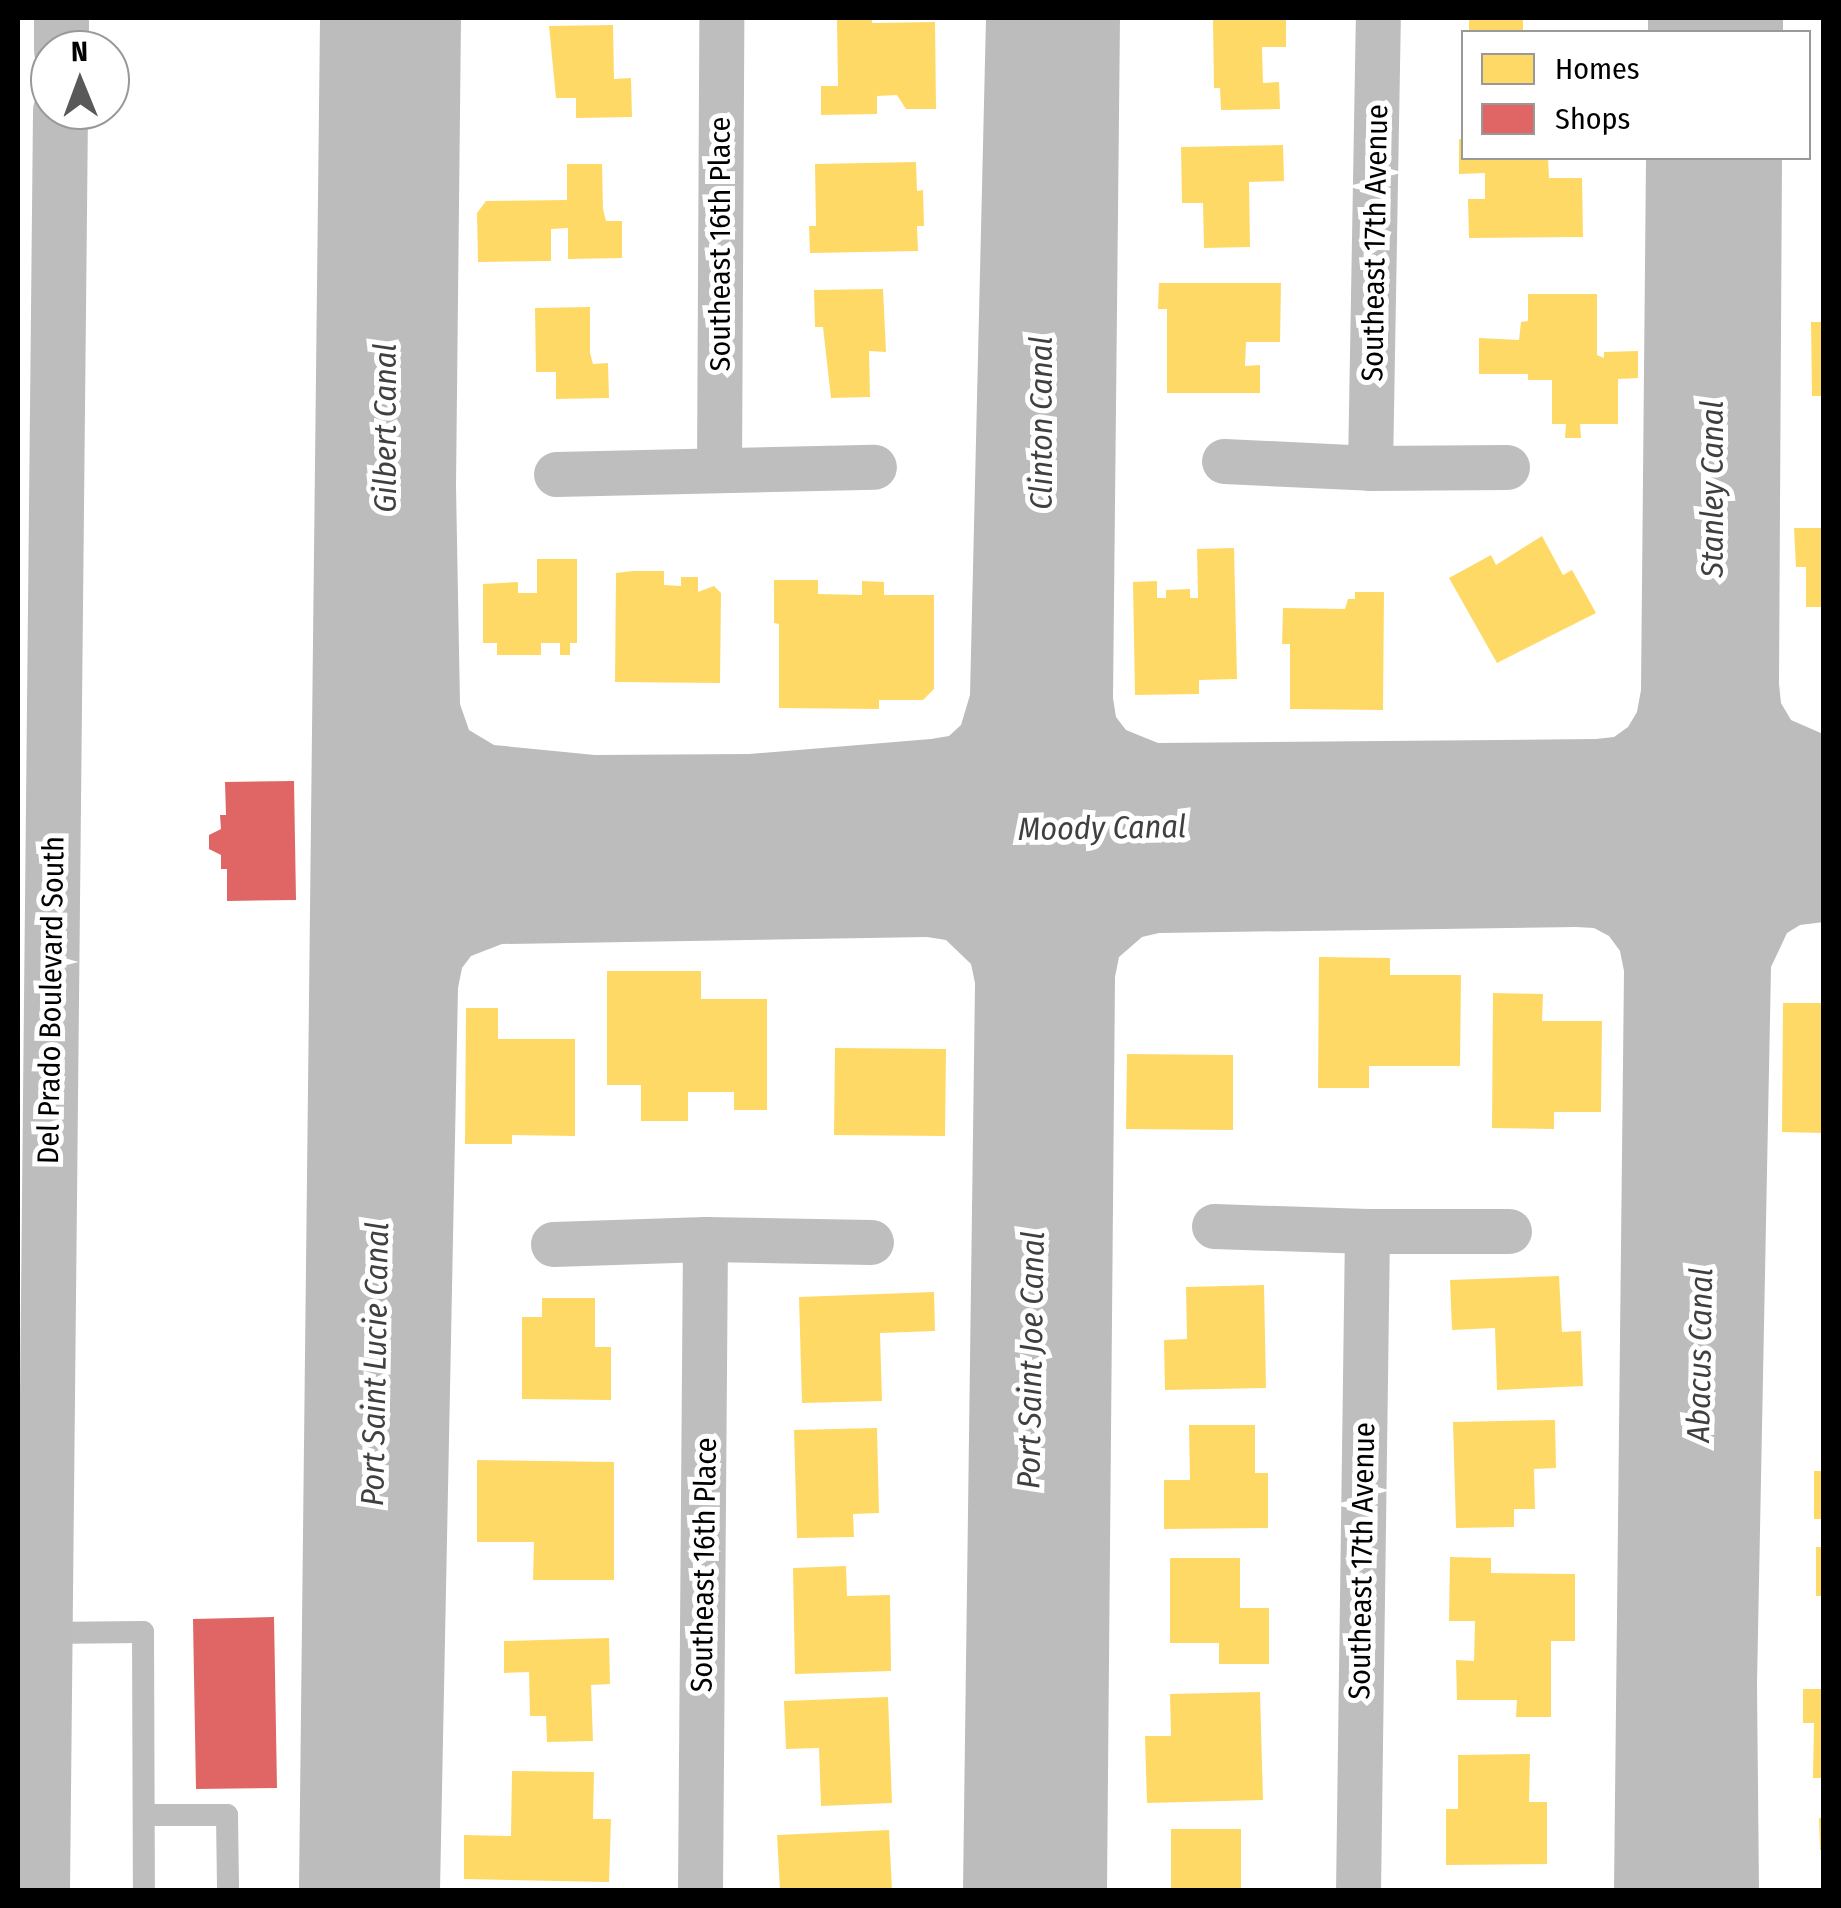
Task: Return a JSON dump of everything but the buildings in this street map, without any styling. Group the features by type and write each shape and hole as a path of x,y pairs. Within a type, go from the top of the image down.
{"main road":[{"name":"Del Prado Boulevard South","path":"42,1890 43,1634 33,1222 55,567 60,130"},
{"path":"18,514 55,567"}],"street":[{"name":"Southeast 16th Place","path":"719,470 721,18"},
{"name":"Southeast 17th Avenue","path":"1370,468 1378,18"},
{"path":"1224,461 1370,468 1507,467"},
{"path":"556,474 874,467"},
{"path":"1214,1226 1508,1232"},
{"name":"Southeast 17th Avenue","path":"1358,1890 1367,1231"},
{"name":"Southeast 16th Place","path":"700,1890 705,1239"},
{"path":"553,1244 705,1239 870,1242"}],"lane":[{"path":"43,1634 143,1632 144,1890"},
{"path":"144,1815 227,1815 228,1890"}],"water":[{"path":"320,18 461,18 456,486 460,704 469,730 494,745 595,755 749,754 931,739 949,736 961,725 970,695 986,18 1120,18 1113,698 1116,717 1126,730 1158,743 1596,739 1614,737 1628,727 1637,712 1641,690 1646,160 1782,160 1779,684 1781,703 1791,720 1823,734 1824,922 1800,925 1787,933 1771,967 1757,1684 1759,1890 1614,1890 1624,971 1620,951 1609,936 1594,928 1576,927 1159,933 1142,937 1119,957 1115,977 1107,1890 963,1890 975,983 971,964 946,940 927,937 502,944 471,956 462,968 458,988 440,1890 299,1890"},
{"path":"1648,18 1783,18 1783,30 1648,30"}],"water label":[{"name":"Clinton Canal","path":"1041,423"},
{"name":"Gilbert Canal","path":"385,428"},
{"name":"Stanley Canal","path":"1712,489"},
{"name":"Moody Canal","path":"1102,828"},
{"name":"Abacus Canal","path":"1700,1355"},
{"name":"Port Saint Joe Canal","path":"1031,1360"},
{"name":"Port Saint Lucie Canal","path":"375,1364"}]}
